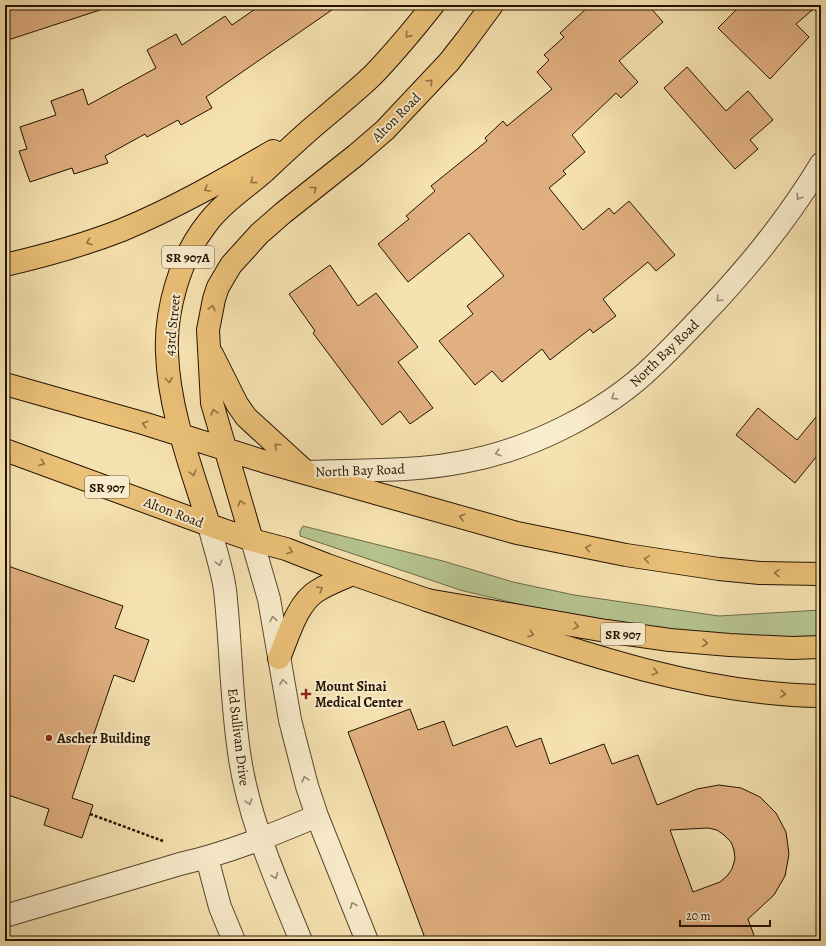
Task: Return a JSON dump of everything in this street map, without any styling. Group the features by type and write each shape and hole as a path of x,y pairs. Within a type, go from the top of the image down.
{"main road":[{"name":"SR 907A","path":"314,127 374,74 432,5"},
{"name":"Alton Road","path":"209,347 208,330 214,299 231,264 243,250 283,213 385,130 449,62 468,39 492,5"},
{"path":"5,265 70,248 120,231 198,194 314,127"},
{"name":"43rd Street","path":"209,525 172,401 166,352 170,312 178,280 183,266 198,237 211,218 230,199 260,175 314,127"},
{"name":"SR 907A","path":"209,347 212,403 252,540"},
{"path":"209,347 237,404 246,417 306,472"},
{"path":"5,384 139,422 225,450 488,525 569,544 654,560 719,569 760,573 819,574"},
{"name":"Alton Road","path":"5,450 252,540"},
{"name":"SR 907","path":"252,540 286,549 427,600 606,631 670,640 792,648 821,647"},
{"path":"279,658 300,610 306,601 324,586 353,574"},
{"path":"427,600 548,640 679,678 738,690 794,696 821,696"}],"street":[{"name":"North Bay Road","path":"306,472 407,469 464,462 524,445 585,416 626,389 654,366 735,282 764,246 821,164"},
{"name":"Ed Sullivan Drive","path":"209,525 224,588 234,709 246,794 260,840 301,941"},
{"path":"252,540 269,598 297,752 317,816 367,941"},
{"path":"7,914 180,864 207,858 260,840 317,816"},
{"path":"207,858 228,940"}],"path":[{"path":"90,814 166,842"}],"green space":[{"path":"303,526 443,561 513,582 574,595 719,616 821,610 821,640 762,640 604,623 547,611 460,590 300,536 300,531"}],"building":[{"path":"5,5 99,5 100,10 5,41"},
{"path":"261,5 339,5 206,97 212,108 181,125 178,120 147,137 145,134 105,156 108,163 74,174 72,168 30,182 19,151 27,149 20,127 56,115 51,101 83,89 88,105 156,68 147,50 176,34 182,45 225,16 232,25"},
{"path":"590,5 648,5 663,22 619,61 638,82 621,98 616,93 572,135 585,152 563,171 566,174 549,188 583,230 609,208 614,214 629,201 675,255 656,271 648,262 603,299 616,316 593,333 590,329 550,360 542,349 502,382 492,371 475,385 439,341 473,314 467,306 504,276 469,233 408,282 378,244 409,219 406,216 435,191 431,186 487,141 485,138 503,121 507,126 552,89 537,72 549,60 544,55 564,37 560,33"},
{"path":"741,5 818,5 796,24 809,37 770,79 718,28"},
{"path":"687,67 726,111 748,91 773,120 750,140 758,149 735,169 664,88"},
{"path":"330,265 358,306 376,293 418,347 398,362 433,408 410,424 400,411 382,425 313,333 315,331 289,294"},
{"path":"758,408 797,440 821,411 821,451 795,483 736,435"},
{"name":"Ascher Building","path":"5,565 123,606 115,628 149,640 134,682 114,675 72,798 93,805 82,838 44,825 49,809 5,794"},
{"path":"410,709 418,730 444,721 453,746 507,726 516,747 541,738 550,764 604,744 612,764 638,755 657,805 697,789 719,785 741,788 760,797 776,813 786,832 789,854 785,876 774,895 748,919 756,941 426,941 348,732","holes":["708,828 717,830 731,842 735,859 732,869 720,882 693,892 670,830"]}],"place":[{"name":"Mount Sinai Medical Center","path":"306,694"},
{"name":"Ascher Building","path":"49,738"}]}
